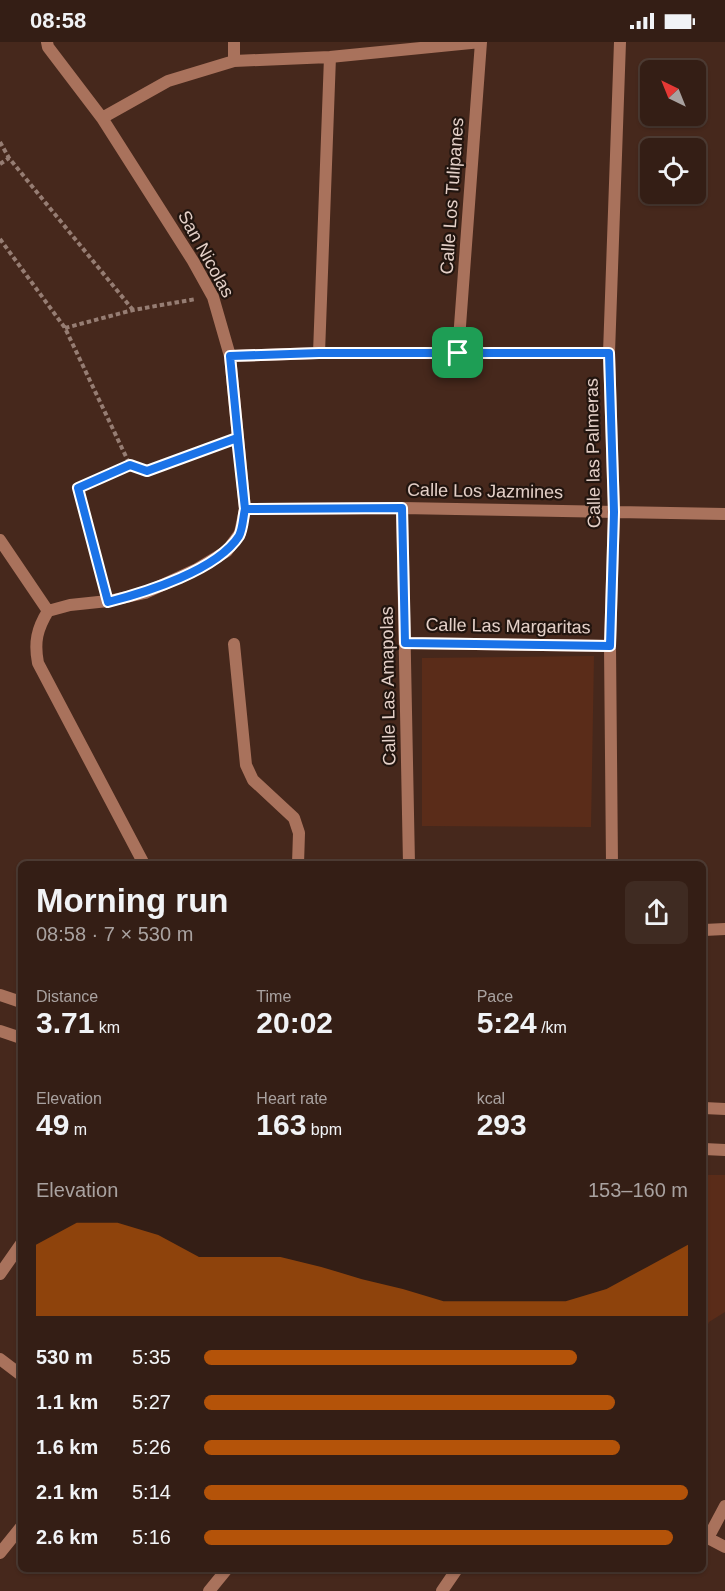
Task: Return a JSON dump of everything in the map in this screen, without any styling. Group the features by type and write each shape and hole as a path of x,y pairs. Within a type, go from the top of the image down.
{"street":[{"name":"San Nicolas","path":"47,42 48,47 102,118 193,261 213,297 230,356 245,509 240,533 227,551 196,569 145,593 108,602 70,605 48,611"},
{"path":"234,42 234,61"},
{"path":"102,118 168,81 234,61 330,57 481,42"},
{"name":"Calle Los Tulipanes","path":"458,353 481,42"},
{"name":"Calle las Palmeras","path":"612,861 610,646 614,512 609,353 620,42"},
{"path":"319,353 330,57"},
{"path":"230,356 319,353 609,353"},
{"name":"Calle Los Jazmines","path":"245,509 402,508 725,514"},
{"name":"Calle Las Amapolas","path":"402,508 409,861"},
{"path":"0,540 48,611 39,625 36,636 38,663 142,861"},
{"name":"Calle Las Margaritas","path":"405,643 610,646"},
{"path":"234,644 246,765 253,780 294,818 299,833 298,861"},
{"path":"706,930 725,929"},
{"path":"0,995 18,1001"},
{"path":"0,1031 18,1037"},
{"path":"706,1108 725,1109"},
{"path":"706,1149 725,1150"},
{"path":"2,1268 18,1248"},
{"path":"0,1359 18,1373"},
{"path":"725,1506 706,1537 725,1547"},
{"path":"0,1553 18,1531"},
{"path":"209,1591 224,1572"},
{"path":"442,1591 455,1572"}],"path":[{"path":"0,142 9,158 133,310"},
{"path":"0,164 9,158"},
{"path":"0,239 65,328 130,465"},
{"path":"65,328 133,310 213,297"},
{"path":"108,602 78,488 130,465 147,471 237,438"}],"shaded area":[{"path":"594,656 591,827 422,826 422,658"},
{"path":"706,1175 725,1175 725,1312 709,1322 706,1329"}],"route":[{"path":"458,353 319,353 230,356 245,509 240,533 227,551 196,569 145,593 108,602 78,488 130,465 147,471 237,438 245,509 402,508 405,643 610,646 614,512 609,353 458,353"}]}
